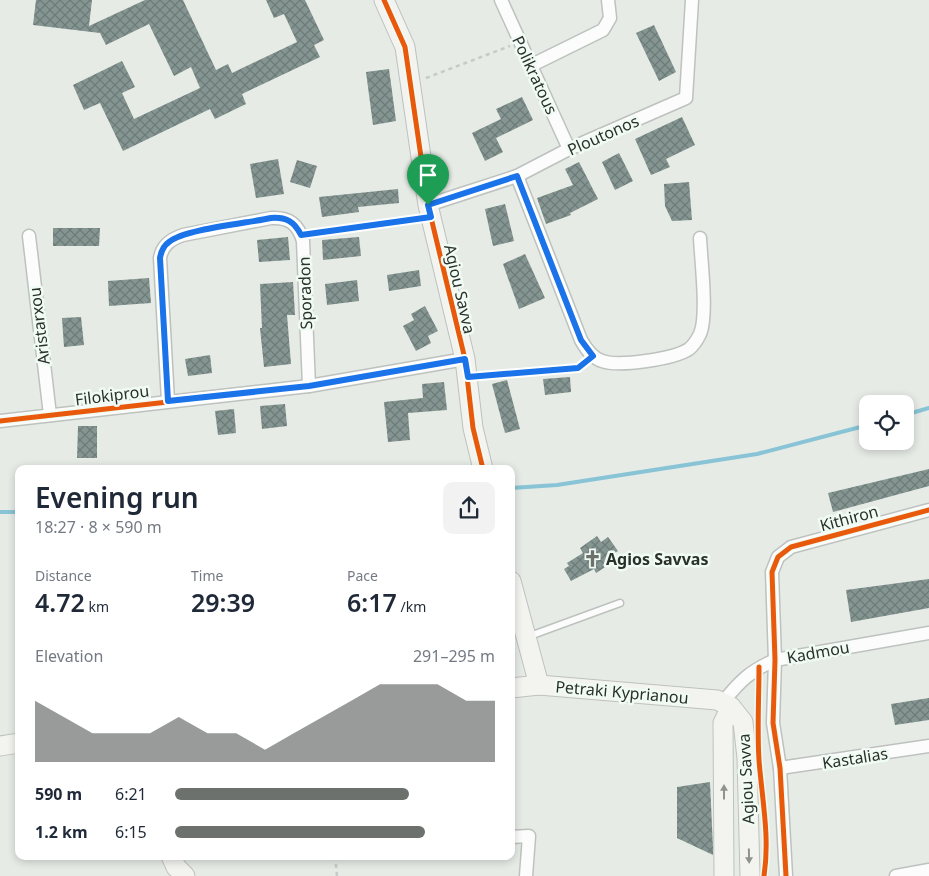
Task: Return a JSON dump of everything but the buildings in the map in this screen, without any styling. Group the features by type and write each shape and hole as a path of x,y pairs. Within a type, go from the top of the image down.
{"main road":[{"name":"Agiou Savva","path":"384,0 404,47 429,211 465,359 473,428 482,465"},
{"path":"515,597 540,685"},
{"name":"Petraki Kyprianou","path":"515,688 540,685 727,705"},
{"name":"Agiou Savva","path":"724,876 723,723 727,705"},
{"name":"Agiou Savva","path":"727,705 743,722 747,758 750,876"},
{"path":"0,746 15,744"},
{"path":"173,860 176,867 185,876"}],"street":[{"name":"Polikratous","path":"501,0 569,150"},
{"path":"532,65 603,30 610,18 608,0"},
{"name":"Ploutonos","path":"429,211 517,176 569,150 686,98 692,0"},
{"path":"517,176 581,340 593,356 602,361 620,364 676,355 686,351 694,344 703,323 700,238"},
{"name":"Sporadon","path":"168,401 160,258 164,247 173,239 183,235 271,218 283,218 290,221 301,235 304,249 309,386"},
{"name":"Aristarxou","path":"29,236 50,415"},
{"name":"Filokiprou","path":"0,421 309,386 465,359"},
{"name":"Kithiron","path":"775,660 772,572 778,557 791,547 929,510"},
{"name":"Kadmou","path":"727,705 740,680 755,668 775,660 929,633"},
{"path":"775,660 773,722 780,768 786,876"},
{"name":"Kastalias","path":"780,768 929,746"},
{"path":"515,837 529,836 526,876"},
{"path":"896,876 929,870"}],"lane":[{"path":"526,638 620,603"}],"path":[{"path":"410,84 520,42"},
{"path":"301,235 429,211"},
{"path":"468,377 578,368 593,356"},
{"path":"336,860 337,876"}],"waterway":[{"path":"914,412 929,408"},
{"path":"515,488 557,485 757,454 859,427"},
{"path":"0,512 15,512"}],"cycle path":[{"path":"384,0 405,47 428,205 465,359 473,428 482,465"},
{"path":"0,421 309,386 465,359"},
{"path":"786,876 780,768 773,723 775,660 772,572 778,557 791,547 929,510"},
{"path":"759,667 758,748 766,832 764,876"}],"place":[{"name":"Agios Savvas","path":"592,559"}],"route":[{"path":"517,176 581,340 593,356 578,368 468,377 465,359 309,386 168,401 160,258 161,252 168,242 183,235 271,218 283,218 290,221 301,235 431,217 428,205 517,176"}]}
